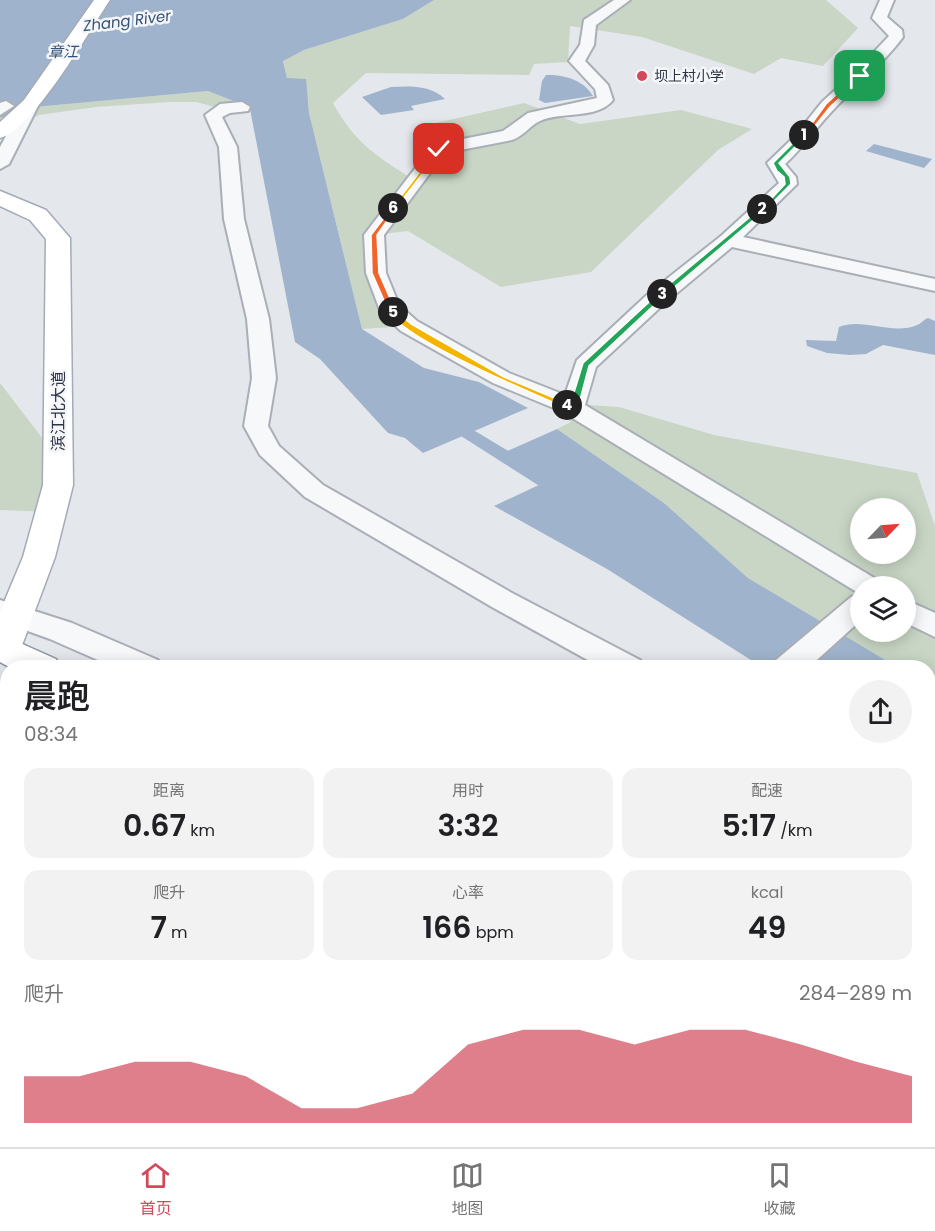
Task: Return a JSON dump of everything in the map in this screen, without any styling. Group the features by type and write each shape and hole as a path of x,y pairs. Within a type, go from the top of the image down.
{"main road":[{"path":"54,38 82,0"},
{"path":"0,132 31,104 102,0"},
{"name":"滨江北大道","path":"0,198 38,215 58,237 58,485 39,557 5,607"},
{"name":"滨江北大道","path":"0,211 30,227 41,241 38,488 5,607 3,659"}],"street":[{"path":"623,0 589,22 587,45 577,61 580,67 602,87 605,99 592,106 534,117 515,133 506,136 460,142 439,149 414,179 374,235 376,273 389,308 409,326 501,378 570,406 850,576"},
{"path":"570,406 576,400 585,365 657,298 728,240 788,184 787,177 779,170 776,163 780,157 800,141 828,105 896,37 897,33 879,18 887,0"},
{"path":"0,164 31,104"},
{"path":"242,107 226,108 213,116 228,147 229,181 234,219 258,319 264,378 256,426 269,450 314,491 502,600 614,660"},
{"path":"728,240 858,271 935,285"},
{"path":"5,607 132,660"},
{"path":"796,660 850,614"},
{"path":"916,616 935,626"}],"green space":[{"path":"434,0 826,0 858,28 823,66 781,58 754,74 642,37 570,26 568,62 534,64 529,75 366,73 333,103 349,128 367,147 413,179 439,149 427,125 524,103 580,124 681,110 752,129 718,150 591,272 501,287 408,231 374,235 376,273 409,326 362,329 309,113 308,99 287,78 283,60 304,50 403,19"},
{"path":"208,91 241,104 215,107 196,102 169,102 96,107 39,115 28,120 0,126 0,118 35,107"},
{"path":"0,383 49,447 52,512 0,510"},
{"path":"544,402 619,407 714,435 917,473 935,526 935,660 885,660 855,642 916,642 916,576 850,576 850,639 748,578 664,503 557,429 571,422"}],"water":[{"name":"章江","path":"0,0 434,0 403,19 304,50 283,61 287,78 306,79 309,113 362,329 424,368 479,382 528,408 423,453 405,438 388,433 320,359 295,342 249,104 241,104 208,91 35,107 0,118"},
{"path":"546,75 579,82 593,96 545,103 539,100 542,81"},
{"path":"391,87 427,89 445,99 411,106 414,110 381,115 362,97"},
{"path":"874,144 932,159 924,168 866,151"},
{"path":"928,318 935,321 935,355 883,345 866,354 850,355 827,353 807,346 806,340 836,341 839,327 848,324 898,329 908,328"},
{"path":"557,429 664,503 748,578 850,639 850,642 855,642 885,660 751,660 607,569 494,506 543,483 505,452"}],"waterway":[{"path":"445,418 548,483"}],"place":[{"name":"坝上村小学","path":"642,76"}],"route":[{"path":"439,149 414,179 374,235 376,273 389,308 409,326 464,358 501,378 570,406 576,400 585,365 657,298 728,240 788,184 787,177 779,170 776,163 780,157 800,141 828,105 860,76"}],"water label":[{"name":"Zhang River","path":"127,21"}]}
